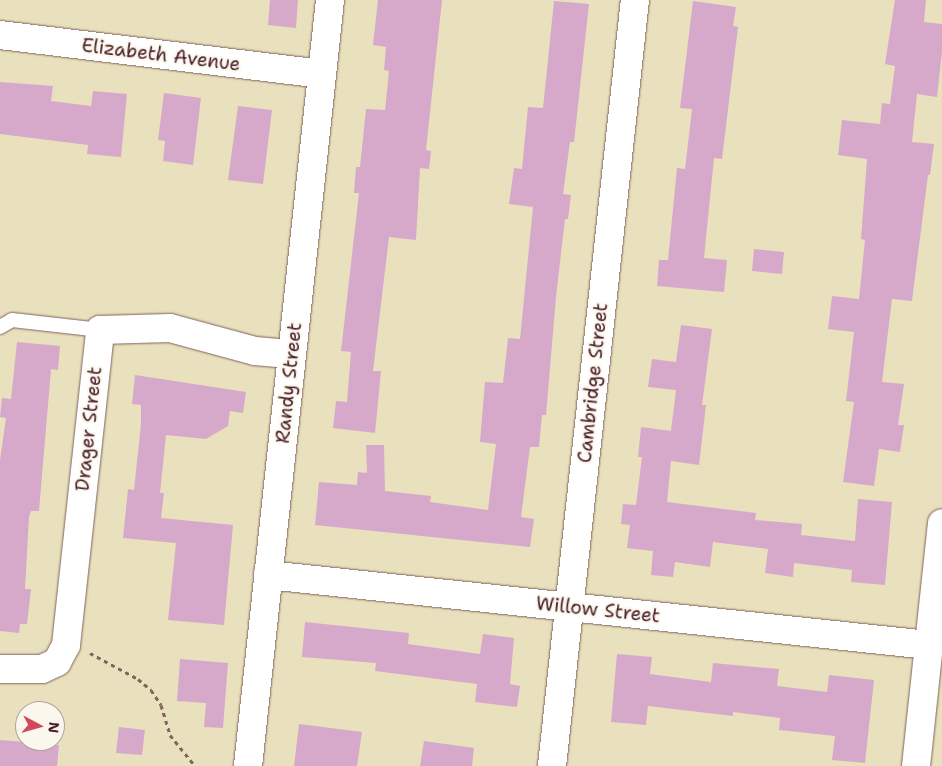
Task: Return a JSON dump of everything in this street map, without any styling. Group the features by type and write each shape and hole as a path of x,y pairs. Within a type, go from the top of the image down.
{"street":[{"name":"Randy Street","path":"248,766 330,0"},
{"name":"Cambridge Street","path":"552,766 635,0"},
{"name":"Elizabeth Avenue","path":"0,35 322,74"},
{"path":"100,330 170,328 255,350 292,354"},
{"name":"Drager Street","path":"0,669 42,669 58,662 66,645 100,330"},
{"path":"916,766 942,523"},
{"name":"Willow Street","path":"268,575 929,645"}],"lane":[{"path":"0,327 12,320 100,330"}],"path":[{"path":"66,645 96,655 151,690 161,705 170,735 195,766"}],"building":[{"path":"270,0 298,0 296,28 268,25"},
{"path":"378,0 442,0 426,150 431,151 429,169 420,168 416,240 389,237 373,371 381,371 375,433 333,428 336,401 347,402 351,352 341,351 359,193 354,193 356,167 360,167 366,109 385,110 389,71 384,70 386,47 373,45"},
{"path":"895,0 926,0 924,22 942,24 942,52 937,97 917,94 912,142 934,144 930,175 928,175 912,301 892,299 882,382 904,384 898,425 904,425 900,452 879,449 874,486 843,482 854,402 846,401 854,332 828,329 832,296 859,299 865,240 861,239 867,159 838,155 842,120 880,124 882,103 890,104 895,66 885,64"},
{"path":"554,1 589,4 574,142 570,142 563,194 571,195 568,219 565,219 556,297 546,415 542,415 539,447 530,447 521,517 534,519 530,547 315,525 319,482 357,485 358,472 367,473 366,445 384,445 385,491 431,496 430,502 488,510 496,444 480,442 485,382 503,383 508,338 520,339 533,207 509,204 514,168 522,169 528,107 543,108"},
{"path":"693,1 736,7 733,26 738,27 722,159 714,158 704,258 727,260 724,292 657,286 659,260 668,260 677,168 685,169 692,109 680,108"},
{"path":"0,82 53,86 51,101 91,106 93,91 127,94 121,157 87,154 88,145 0,134"},
{"path":"164,93 201,98 193,165 163,161 165,141 158,140"},
{"path":"238,106 272,110 263,184 228,180"},
{"path":"754,249 784,252 782,274 752,271"},
{"path":"681,325 712,329 702,405 706,405 699,465 671,461 667,502 756,513 755,520 802,524 801,535 855,541 858,499 892,502 885,585 851,582 852,570 794,563 793,577 765,573 768,549 713,542 710,567 675,562 673,577 651,575 653,551 627,548 630,525 621,524 623,504 636,505 642,457 638,457 641,427 671,431 676,390 648,387 652,359 676,362"},
{"path":"17,342 60,346 58,370 51,369 39,511 31,511 29,517 25,589 31,589 27,624 20,624 19,633 0,631 0,460 6,418 0,417 2,398 11,399"},
{"path":"135,375 246,392 243,413 230,411 228,426 206,439 166,435 160,493 164,493 161,518 233,525 224,625 168,620 176,543 123,538 128,489 134,490 141,424 141,405 132,404"},
{"path":"305,622 409,633 408,644 480,654 483,634 514,638 510,684 520,686 517,707 475,702 477,684 375,671 376,663 302,657"},
{"path":"617,654 652,657 650,674 711,682 713,663 779,669 777,686 827,692 829,675 874,680 865,763 832,760 835,736 779,730 780,718 733,712 733,716 648,706 646,725 611,722"},
{"path":"180,659 228,663 223,728 204,727 206,703 177,701"},
{"path":"299,724 362,732 357,766 294,766"},
{"path":"119,727 145,730 142,755 116,753"},
{"path":"0,740 15,741 15,751 58,751 57,766 0,766"},
{"path":"424,741 474,748 472,766 420,766"}]}
